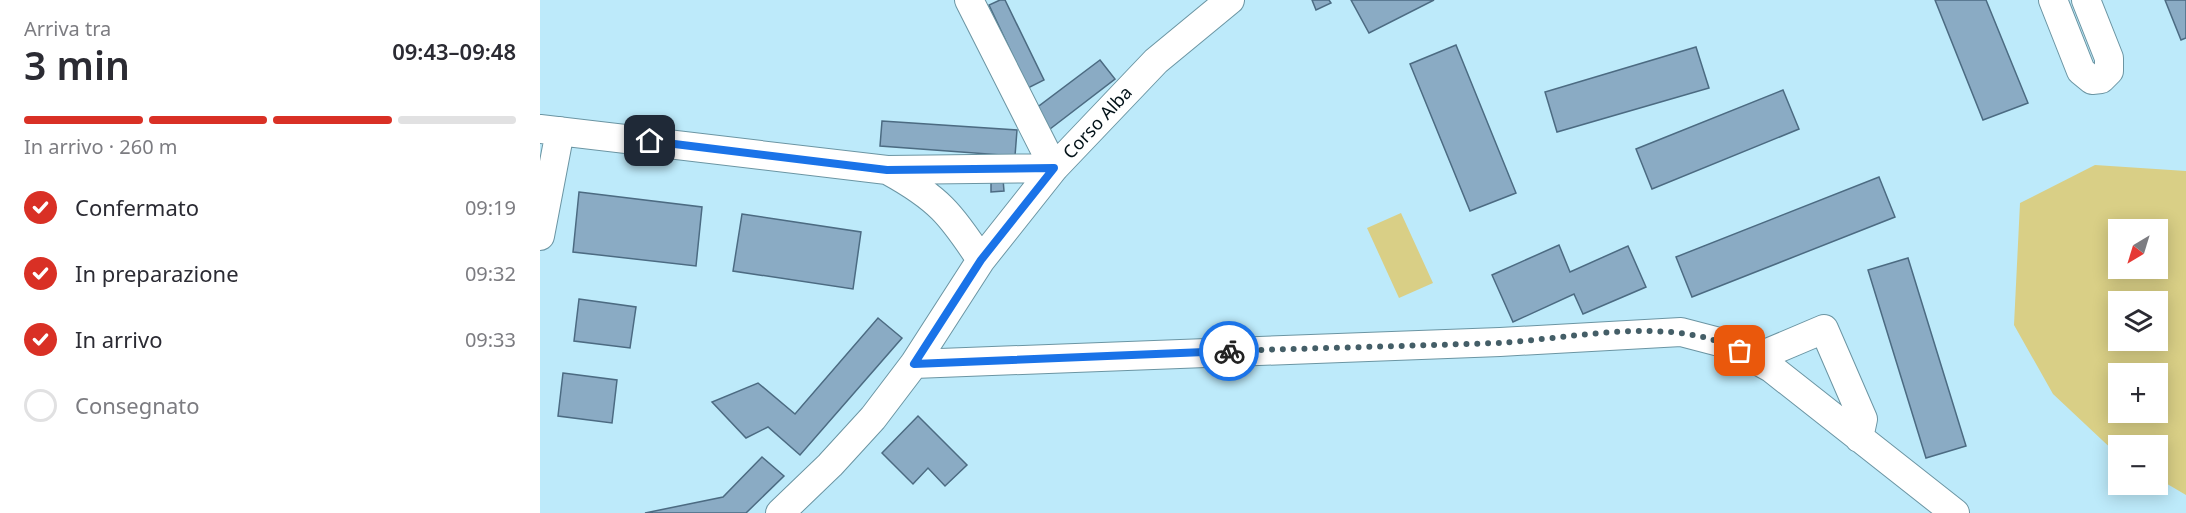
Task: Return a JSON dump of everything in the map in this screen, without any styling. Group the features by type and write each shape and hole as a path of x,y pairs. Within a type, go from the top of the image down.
{"street":[{"path":"540,236 550,130 887,170 1054,168 969,0"},
{"name":"Corso Alba","path":"780,513 830,465 873,418 914,364 981,260 1054,168 1156,62 1230,0"},
{"path":"2054,0 2081,71 2092,80 2101,79 2109,71 2109,58 2086,0"},
{"path":"887,170 923,189 952,217 981,260"},
{"path":"1753,358 1824,329 1863,419 1859,438"},
{"path":"914,364 1500,342 1681,332 1727,344 1771,368 1955,513"}],"shaded area":[{"path":"2095,165 2186,171 2186,495 2168,484 2168,435 2108,435 2108,446 2053,394 2014,325 2020,203"},
{"path":"1401,213 1433,283 1399,298 1367,228"}],"building":[{"path":"1005,0 1044,80 1028,88 989,5"},
{"path":"1312,0 1329,0 1331,3 1316,10"},
{"path":"1351,0 1434,0 1369,33"},
{"path":"1935,0 1986,0 2028,103 1983,120"},
{"path":"2165,0 2186,0 2186,38 2181,40"},
{"path":"1456,45 1516,193 1470,211 1410,64"},
{"path":"1696,47 1709,88 1557,132 1545,92"},
{"path":"1100,60 1115,79 1050,129 1035,109"},
{"path":"1783,90 1799,129 1652,189 1636,149"},
{"path":"882,121 1017,130 1015,156 880,146"},
{"path":"1879,177 1895,217 1692,297 1676,257"},
{"path":"991,178 1003,179 1004,191 991,192"},
{"path":"579,192 702,207 696,266 573,252"},
{"path":"742,214 861,232 853,289 733,271"},
{"path":"1559,245 1570,272 1628,246 1646,287 1583,314 1574,294 1513,322 1492,275"},
{"path":"1908,258 1966,446 1926,458 1868,270"},
{"path":"579,299 636,307 630,348 574,341"},
{"path":"878,318 902,338 800,455 768,427 746,438 712,402 758,383 795,414"},
{"path":"563,373 617,380 612,423 558,416"},
{"path":"918,416 967,465 945,486 928,468 913,484 882,453"},
{"path":"762,457 784,476 746,513 645,513 723,497"}],"way so far":[{"path":"1229,351 1500,342 1624,333 1681,332 1727,344 1740,351"}],"route":[{"path":"650,141 887,170 1054,168 981,260 914,364 1229,351"}]}
